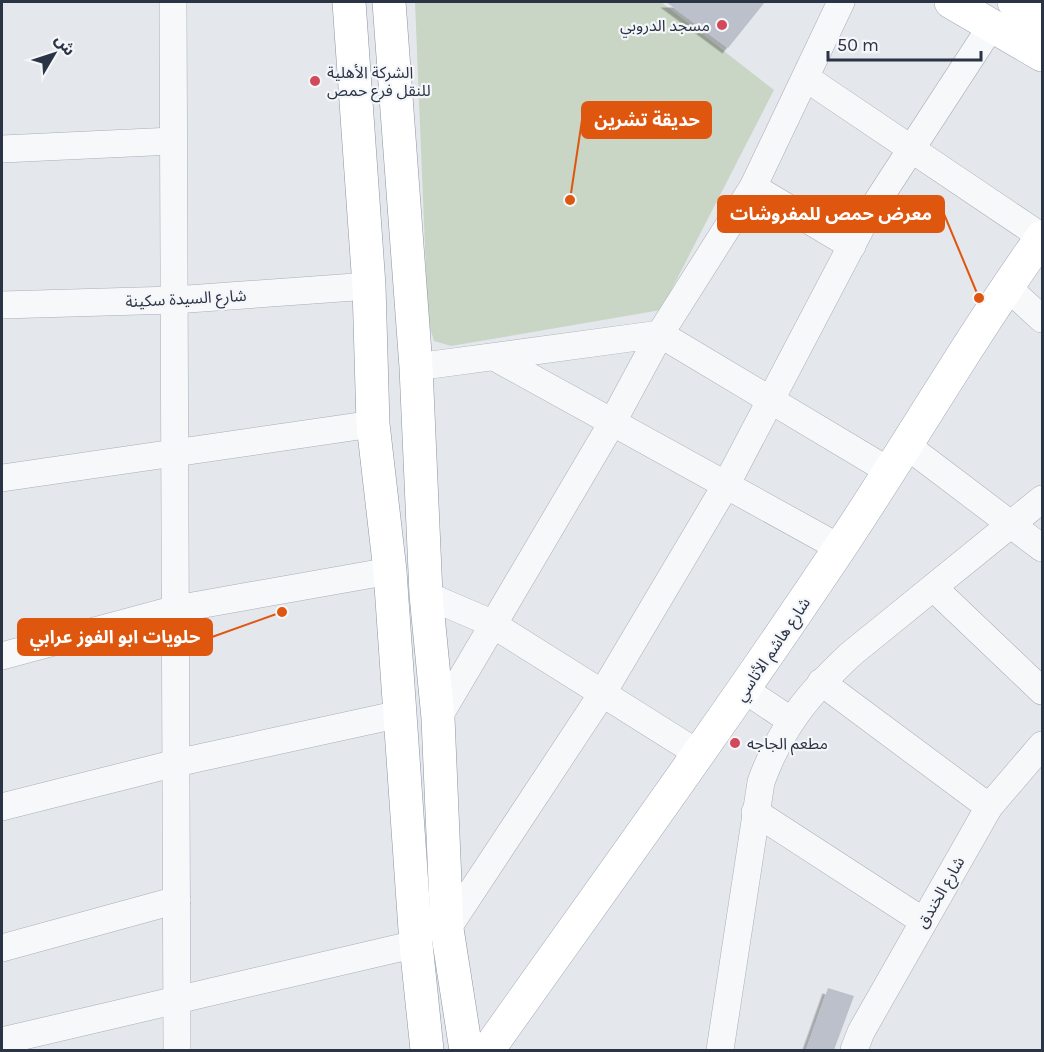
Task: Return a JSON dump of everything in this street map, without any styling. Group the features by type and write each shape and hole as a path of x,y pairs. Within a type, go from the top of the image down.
{"main road":[{"path":"349,2 369,286 373,424 390,571 416,944 427,1050"},
{"path":"389,2 416,367 426,595 438,718 447,929 466,1050"},
{"path":"951,2 992,24 1042,56"},
{"path":"1014,2 1042,19"},
{"name":"شارع هاشم الأتاسي","path":"488,1050 745,690 840,548 1007,287 1042,237"}],"street":[{"path":"173,2 177,1050"},
{"path":"438,718 612,423 660,334 753,187 841,2"},
{"path":"447,929 602,694 726,485 852,246 992,24"},
{"path":"806,78 1042,237"},
{"path":"2,150 173,141"},
{"path":"753,187 852,246"},
{"name":"شارع السيدة سكينة","path":"2,305 174,300 369,286"},
{"path":"1007,287 1042,319"},
{"path":"416,367 496,358 660,334 771,401 898,458 1013,525 1042,548"},
{"path":"496,358 840,548"},
{"path":"2,478 373,424"},
{"path":"720,1050 761,782 770,755 790,720 821,682 851,654 935,589 1042,499"},
{"path":"2,656 176,609 390,571"},
{"path":"935,589 1042,691"},
{"path":"426,595 493,624 699,754"},
{"path":"821,682 989,807"},
{"path":"745,690 790,720"},
{"path":"2,807 176,764 400,714"},
{"name":"شارع الخندق","path":"854,1050 861,1032 989,807 1042,745"},
{"path":"755,812 923,921"},
{"path":"2,948 177,900"},
{"path":"2,1041 416,944"}],"green space":[{"path":"415,2 661,2 774,90 661,310 451,346 434,341 428,321"}],"building":[{"name":"مسجد الدروبي","path":"666,2 765,2 728,48"},
{"path":"828,988 854,996 834,1050 806,1050"}],"place":[{"name":"مسجد الدروبي","path":"722,25"},
{"name":"الشركة الأهلية للنقل فرع حمص","path":"315,81"},
{"name":"حديقة تشرين","path":"570,200"},
{"name":"معرض حمص للمفروشات","path":"979,298"},
{"name":"حلويات ابو الفوز عرابي","path":"282,612"},
{"name":"مطعم الجاجه","path":"735,743"}]}
